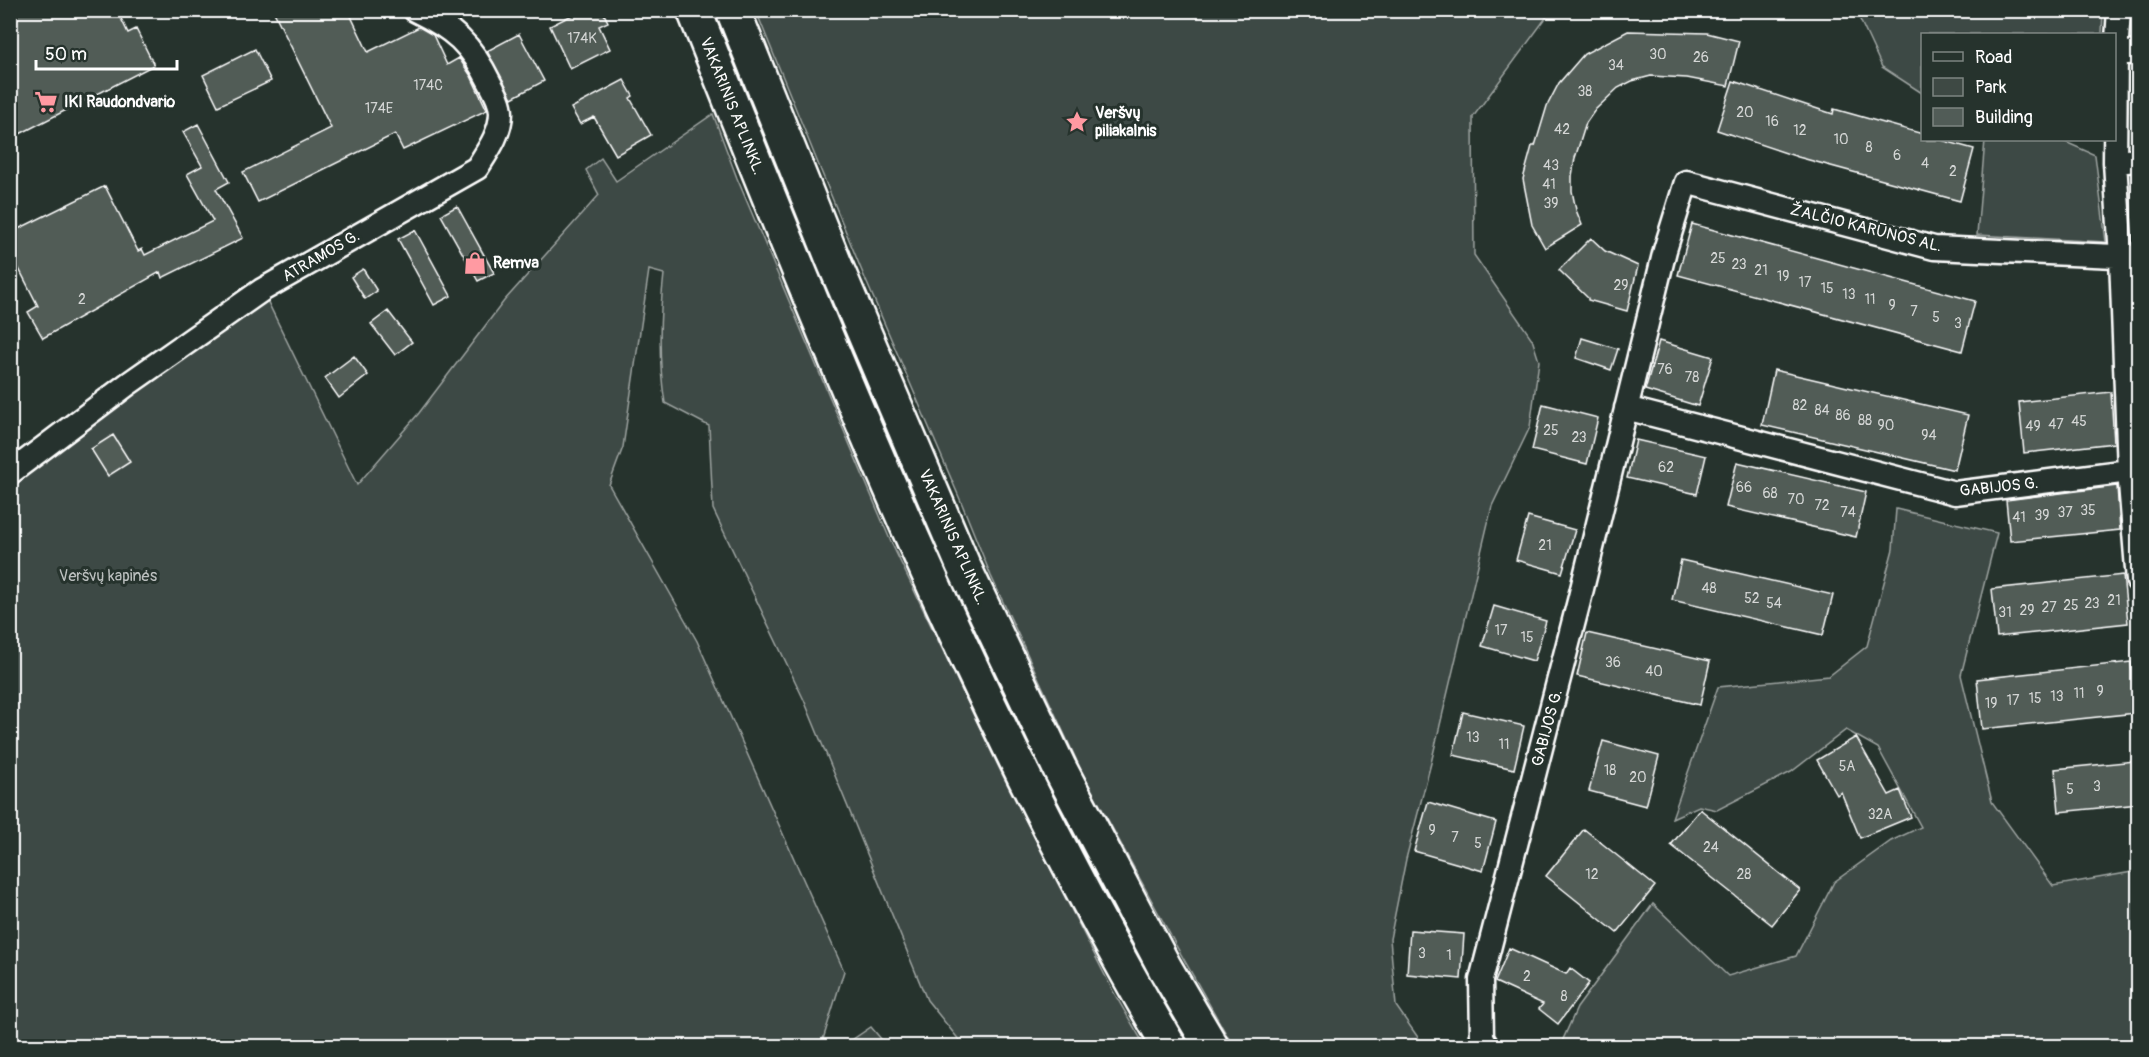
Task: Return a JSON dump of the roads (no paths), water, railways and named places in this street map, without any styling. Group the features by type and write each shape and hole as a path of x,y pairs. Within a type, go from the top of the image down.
{"highway":[{"name":"VAKARINIS APLINKL.","path":"694,10 803,283 935,588 1034,798 1169,1047"},
{"name":"VAKARINIS APLINKL.","path":"733,10 834,262 963,565 1060,768 1165,968 1211,1047"}],"street":[{"name":"ATRAMOS G.","path":"10,473 128,384 262,290 477,168 491,147 498,130 501,113 497,98 472,51 464,41 437,21 415,10"},
{"path":"2119,10 2116,54 2139,52"},
{"path":"2115,141 2115,162 2130,257 2129,471 2139,581"},
{"path":"2115,162 2139,160"},
{"name":"ŽALČIO KARŪNOS AL.","path":"1686,182 1934,248 2130,257"},
{"name":"GABIJOS G.","path":"1487,1047 1482,1038 1481,980 1579,601 1665,249 1686,182"},
{"name":"GABIJOS G.","path":"1626,408 1955,493 2129,471"}],"place":[{"name":"IKI Raudondvario","path":"46,102"},
{"name":"Veršvų piliakalnis","path":"1077,122"},
{"name":"Remva","path":"475,263"}],"park label":[{"name":"Veršvų kapinės","path":"108,576"}]}
